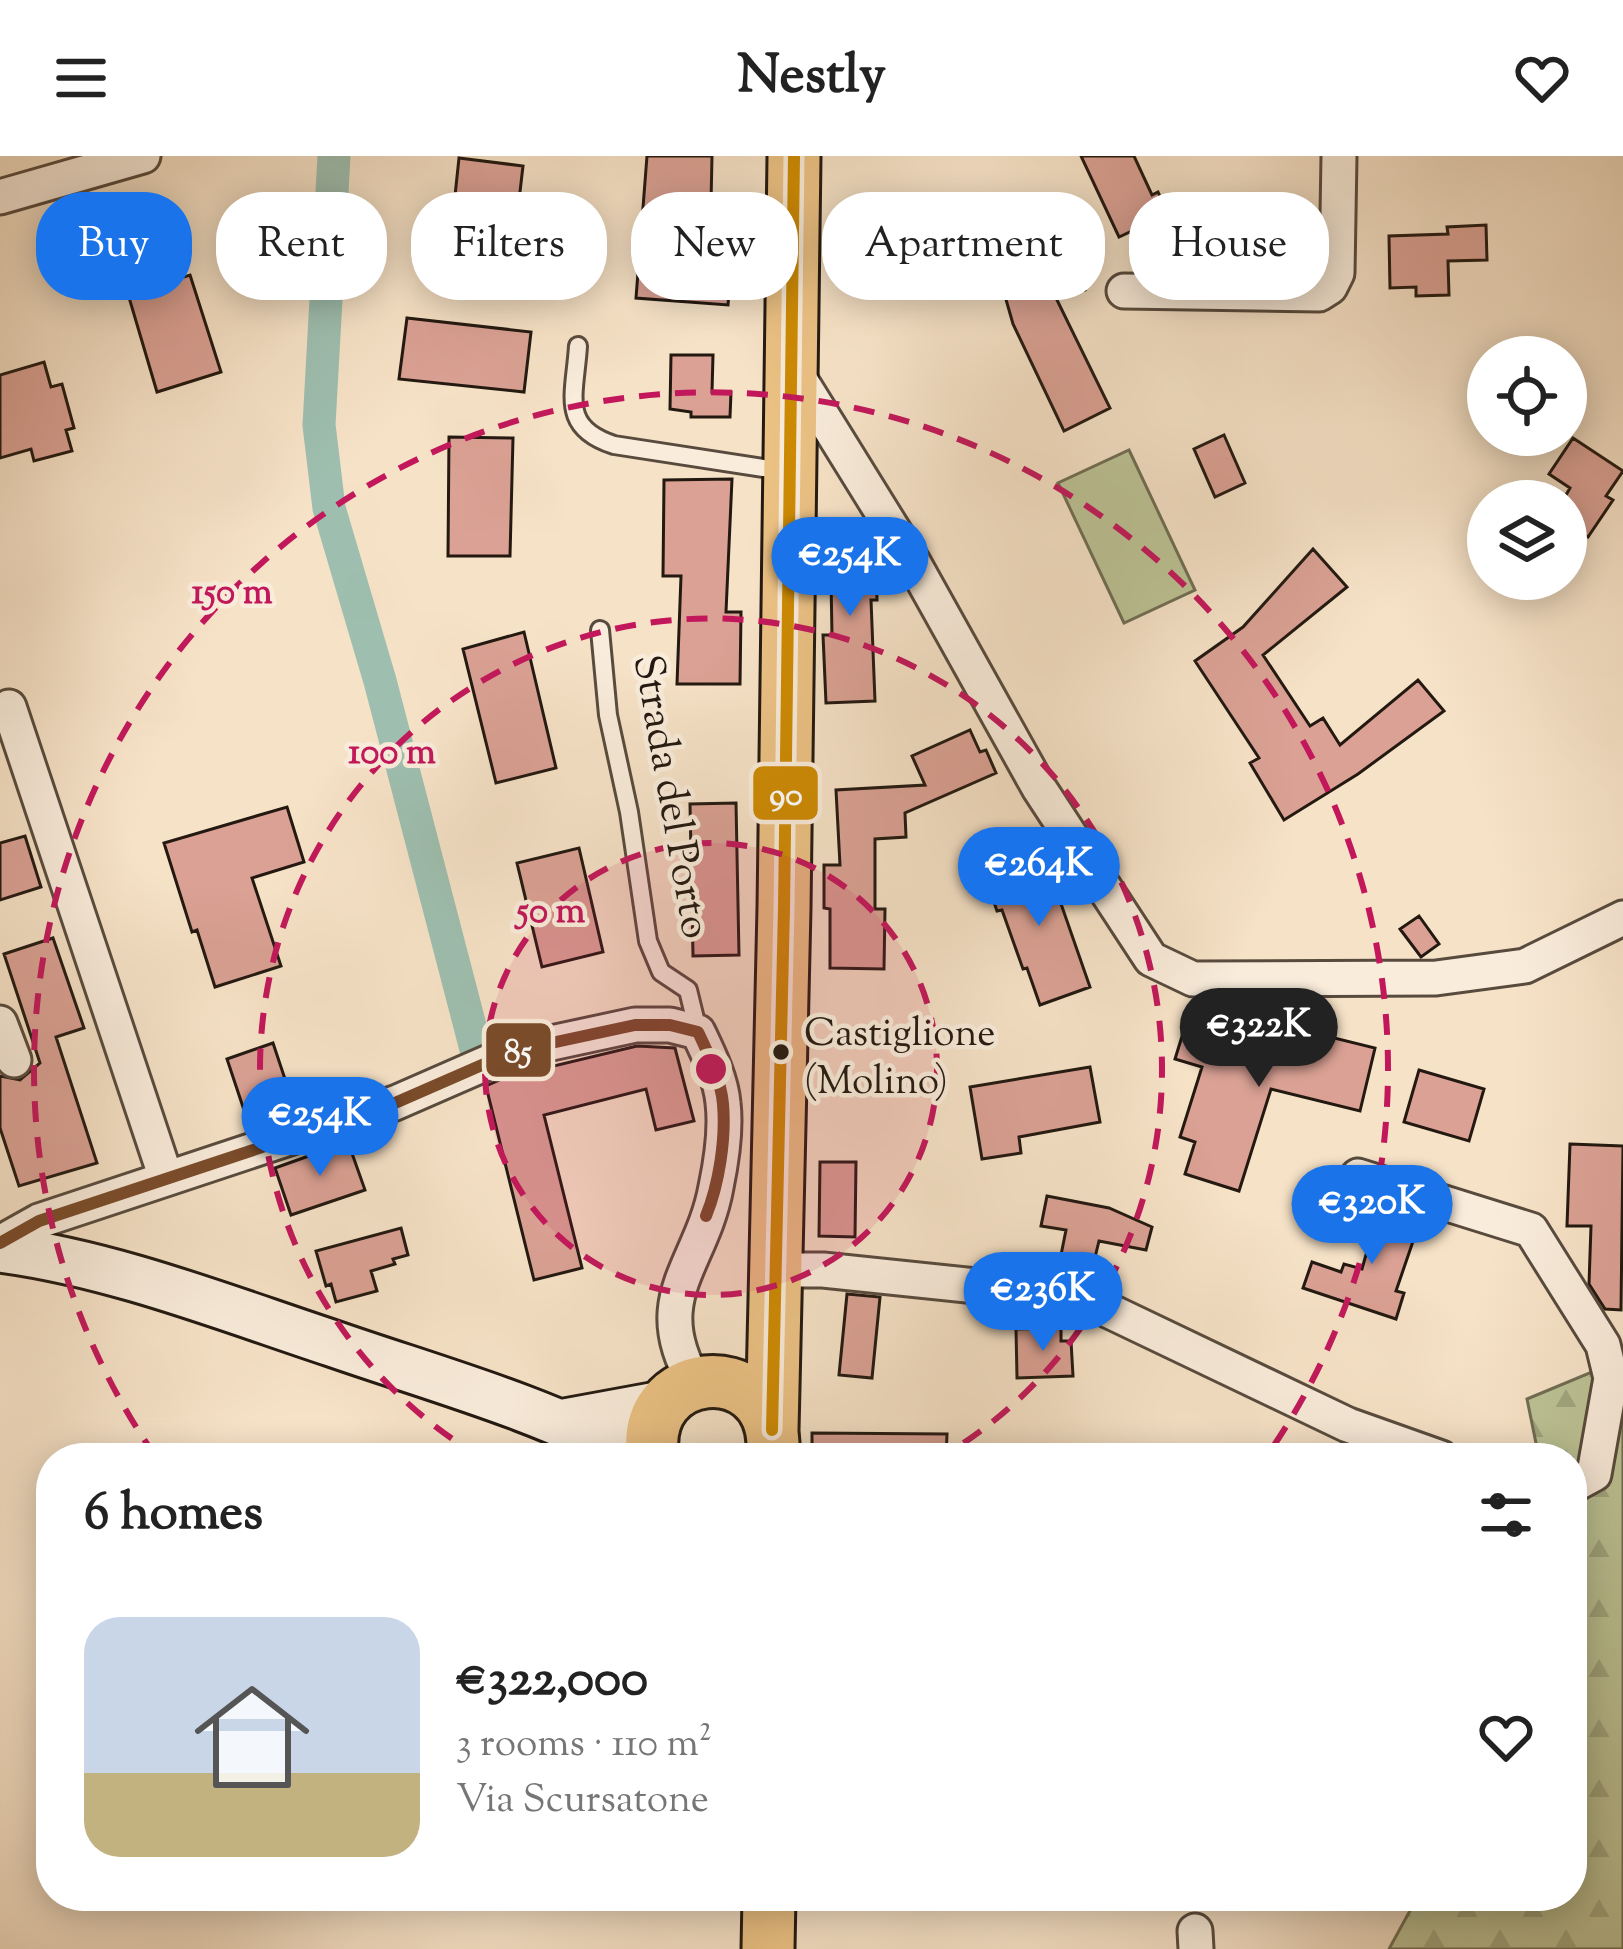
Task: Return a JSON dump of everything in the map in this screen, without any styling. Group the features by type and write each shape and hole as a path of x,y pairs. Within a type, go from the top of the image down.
{"main road":[{"path":"771,1443 794,156"},
{"path":"0,1246 64,1257 215,1304 565,1422 605,1443"},
{"path":"652,1443 651,1436 698,1391 775,1288"},
{"path":"565,1422 698,1391 752,1396 765,1411 771,1443"},
{"path":"768,1949 769,1911"}],"street":[{"path":"0,197 143,156"},
{"path":"1124,291 1319,294 1330,287 1337,273 1339,156"},
{"path":"790,363 913,562 1039,788 1151,959 1193,979 1436,978 1525,966 1623,918"},
{"path":"9,707 166,1178"},
{"path":"0,1024 14,1060"},
{"path":"0,1246 39,1221 395,1103 514,1051 634,1025 670,1025 698,1032"},
{"name":"Strada del Porto","path":"698,1032 723,1102 716,1190 680,1282 674,1320 683,1362 698,1391"},
{"path":"1358,1176 1532,1230 1603,1345 1611,1378 1590,1477"},
{"path":"775,1288 823,1270 1034,1292 1100,1306 1348,1425 1399,1443"}],"lane":[{"path":"578,346 575,418 587,436 614,445 790,472"},
{"name":"Strada del Porto","path":"600,630 608,715 629,812 648,941 661,972 688,990 698,1032"}],"green space":[{"path":"1129,450 1195,590 1124,623 1058,483"},
{"path":"1623,1359 1623,1949 1389,1949 1410,1911 1587,1911 1587,1443 1536,1443 1527,1399"}],"building":[{"path":"647,156 712,156 711,192 644,192"},
{"path":"1081,156 1134,156 1151,192 1129,192 1129,232 1119,237 1105,207 1105,192 1098,192"},
{"path":"459,158 523,166 520,192 455,192"},
{"path":"1486,225 1487,260 1448,261 1449,295 1416,296 1416,287 1390,288 1389,236 1448,234 1447,227"},
{"path":"192,281 221,372 157,392 130,300 192,300"},
{"path":"662,300 728,300 728,305"},
{"path":"1006,300 1057,300 1110,408 1064,431"},
{"path":"407,318 531,332 524,392 399,379"},
{"path":"671,355 713,355 712,392 731,392 730,417 691,417 691,412 670,409"},
{"path":"44,362 51,387 62,384 74,428 66,430 72,451 34,461 31,449 0,458 0,375"},
{"path":"1224,435 1245,483 1215,497 1194,449"},
{"path":"449,437 513,438 510,556 448,556"},
{"path":"1587,447 1623,471 1606,496 1613,500 1588,537 1587,480 1558,480 1549,474 1561,456 1587,456"},
{"path":"732,479 726,612 741,612 740,684 677,684 681,576 663,576 664,480"},
{"path":"830,522 855,522 855,539 864,539 864,553 876,553 877,600 871,600 875,701 826,703 823,635 832,635"},
{"path":"1313,549 1347,587 1263,655 1310,726 1323,718 1340,745 1418,680 1444,711 1358,774 1284,820 1250,763 1259,758 1195,661 1243,627"},
{"path":"524,632 556,768 496,783 463,649"},
{"path":"970,730 996,773 905,813 906,837 875,839 875,909 885,909 884,969 830,968 824,865 840,865 836,790 925,785 912,756"},
{"path":"736,803 739,955 693,956 690,804"},
{"path":"287,807 304,862 252,878 281,966 215,987 164,843"},
{"path":"25,836 41,887 0,900 0,843"},
{"path":"579,848 603,952 542,967 517,863"},
{"path":"1044,855 1090,987 1040,1005 985,876"},
{"path":"1419,916 1439,944 1421,957 1400,929"},
{"path":"53,938 84,1028 56,1037 97,1163 19,1186 0,1128 0,1076 20,1080 40,1063 4,954"},
{"path":"1203,1021 1284,1047 1286,1039 1295,1041 1298,1029 1375,1048 1360,1111 1271,1089 1239,1191 1185,1174 1195,1142 1180,1137 1202,1067 1175,1059 1184,1030 1199,1035"},
{"path":"273,1043 290,1094 244,1110 227,1059"},
{"path":"637,1046 675,1048 694,1121 656,1130 646,1089 544,1115 582,1268 534,1280 486,1086"},
{"path":"1090,1067 1100,1122 1019,1137 1021,1153 982,1159 970,1087"},
{"path":"1419,1070 1484,1089 1469,1141 1404,1122"},
{"path":"348,1142 365,1190 291,1215 275,1168"},
{"path":"1570,1144 1623,1146 1621,1310 1605,1309 1589,1284 1591,1226 1567,1226"},
{"path":"820,1162 856,1162 855,1237 819,1236"},
{"path":"1047,1196 1109,1208 1152,1227 1146,1250 1099,1241 1089,1282 1057,1275 1066,1230 1041,1226"},
{"path":"1380,1205 1421,1218 1396,1291 1404,1293 1396,1319 1303,1288 1312,1262 1341,1272 1344,1264 1362,1269"},
{"path":"401,1228 408,1255 371,1271 377,1291 336,1302 316,1251"},
{"path":"847,1294 880,1297 872,1378 839,1375"},
{"path":"1061,1328 1061,1341 1071,1341 1073,1376 1017,1378 1016,1329"},
{"path":"812,1433 947,1434 947,1443 812,1443"}],"waterway":[{"path":"334,156 319,425 329,508 380,681 476,1049"}],"transit line":[{"name":"90","path":"772,1430 794,156"},
{"name":"85","path":"0,1243 39,1221 395,1103 514,1051 635,1025 670,1025 698,1032 714,1067 722,1095 723,1132 718,1176 706,1216"}],"place":[{"name":"Castiglione (Molino)","path":"781,1052"}]}
